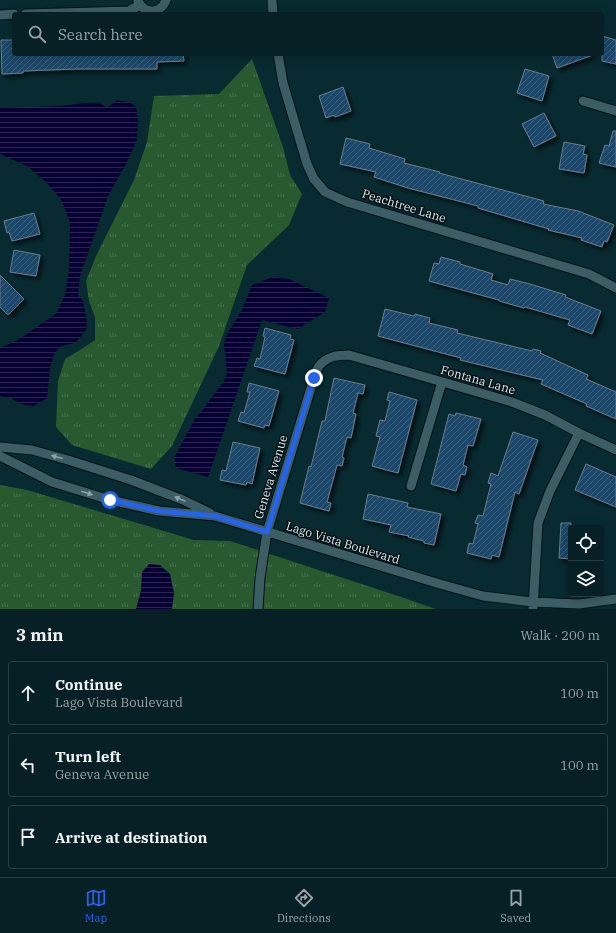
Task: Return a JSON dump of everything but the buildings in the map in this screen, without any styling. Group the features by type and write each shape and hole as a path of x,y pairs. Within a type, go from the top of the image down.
{"street":[{"path":"94,12 129,11 139,3 148,11 157,11 164,5 166,0"},
{"path":"272,0 273,12"},
{"path":"0,15 12,14"},
{"name":"Peachtree Lane","path":"278,56 283,83 307,164 314,179 325,192 347,202 589,274 616,288"},
{"path":"583,101 616,111"},
{"name":"Fontana Lane","path":"327,359 336,355 349,355 512,402 545,415 616,450"},
{"name":"Geneva Avenue","path":"258,609 260,578 267,532 314,378 319,366 327,359"},
{"path":"411,486 442,382"},
{"path":"532,606 538,523 550,491 579,433"},
{"path":"0,447 32,450 76,462 183,500 215,516"},
{"name":"Lago Vista Boulevard","path":"0,456 52,482 110,500 159,511 215,516 483,596 532,606 579,604 616,599"}],"green space":[{"path":"252,59 283,147 290,175 302,194 289,225 247,265 219,346 172,446 151,469 72,445 56,427 58,381 65,359 95,340 95,317 89,301 86,281 97,254 134,180 147,142 154,96 219,94"},
{"path":"0,485 27,490 194,540 230,541 436,609 0,609"}],"shaded area":[{"path":"117,100 129,102 136,107 138,119 137,140 126,164 108,196 80,276 78,295 83,301 87,322 86,330 75,343 61,346 54,354 50,368 47,398 34,406 21,404 11,398 0,396 0,348 16,341 56,314 65,295 69,270 70,222 61,199 46,182 27,166 0,154 0,108 100,103 107,108"},
{"path":"273,277 289,279 329,298 325,312 298,329 262,320 208,477 176,468 174,458 196,417 223,383 227,373 224,344 227,334 242,310 252,285"},
{"path":"149,564 160,565 170,574 174,593 172,609 136,609 141,590 142,572"}],"route":[{"path":"110,500 159,511 215,516 267,532 314,378"}]}
